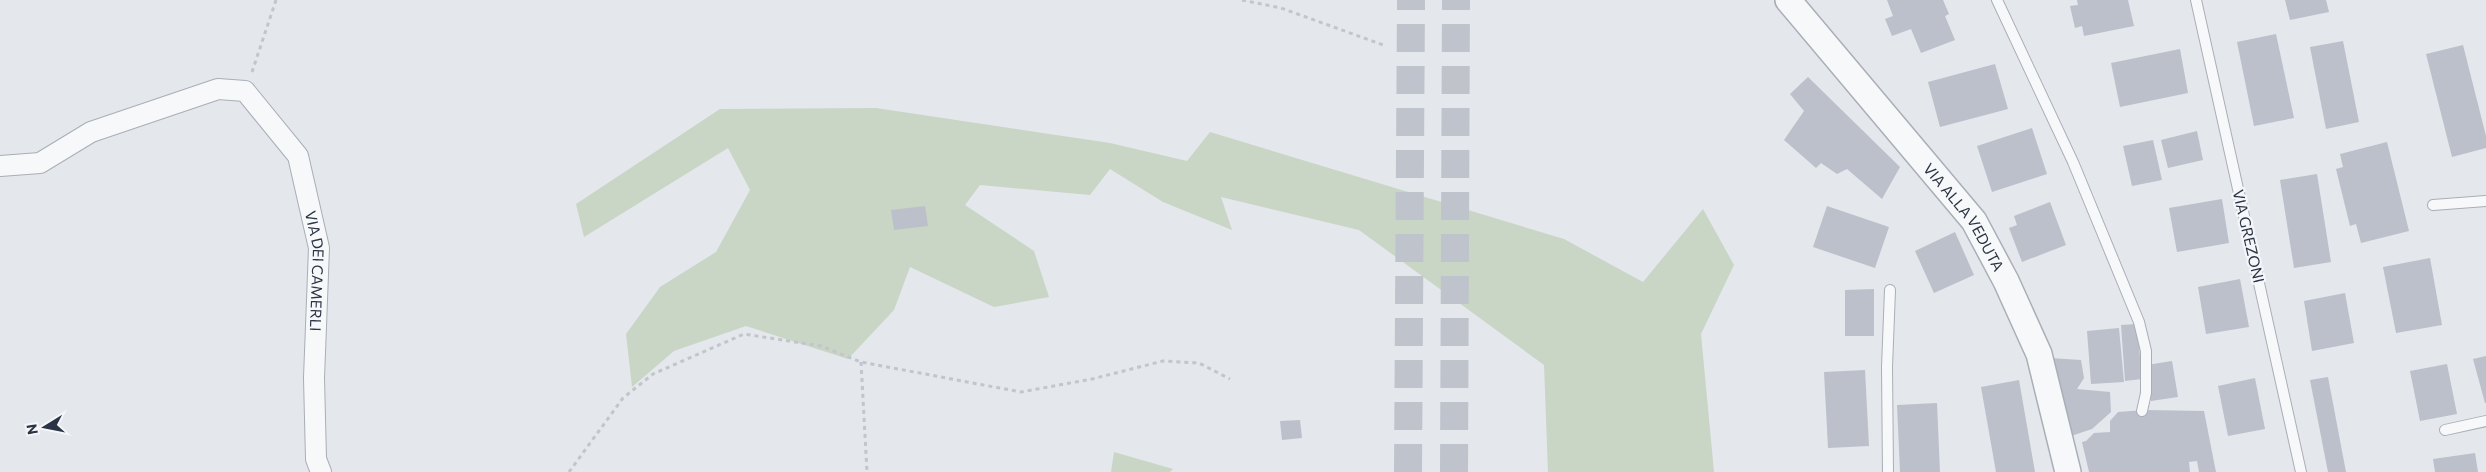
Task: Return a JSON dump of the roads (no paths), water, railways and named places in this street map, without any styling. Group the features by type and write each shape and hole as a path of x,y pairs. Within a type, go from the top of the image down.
{"street":[{"name":"VIA ALLA VEDUTA","path":"1788,0 1974,221 2006,281 2039,354 2068,472"},
{"name":"VIA DEI CAMERLI","path":"0,166 40,163 91,132 218,89 245,91 298,156 319,248 314,378 316,459 322,472"}],"lane":[{"path":"1997,0 2073,162 2139,322 2146,352 2146,393 2142,411"},
{"name":"VIA GREZONI","path":"2196,0 2301,472"},
{"path":"2433,205 2486,201"},
{"path":"1888,472 1887,367 1890,290"},
{"path":"2445,430 2486,421"}],"tunnel":[{"path":"1408,472 1411,0"},
{"path":"1454,472 1456,0"}]}
